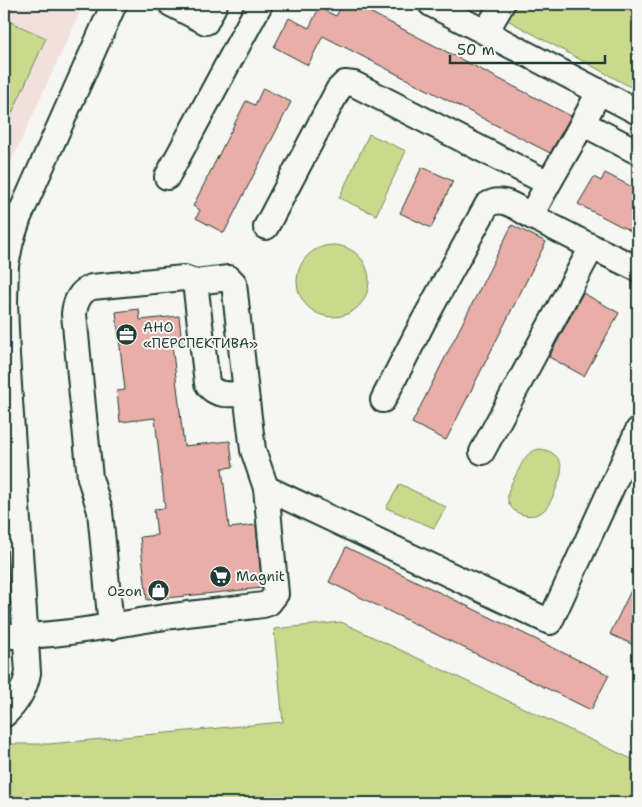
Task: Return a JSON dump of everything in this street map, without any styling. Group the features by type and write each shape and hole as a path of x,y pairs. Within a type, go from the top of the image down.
{"street":[{"path":"4,715 10,710 26,685 28,673 15,636 7,355 6,265 8,231 18,217 114,4"},
{"path":"171,4 206,22 215,4"},
{"path":"166,177 260,4"},
{"path":"431,4 638,112"},
{"path":"486,32 502,4"},
{"path":"266,227 338,90 345,83 354,84 548,183"},
{"path":"531,216 548,183 584,124 599,91"},
{"path":"584,124 638,152"},
{"path":"383,400 487,205 492,202 499,200 506,202 638,269"},
{"path":"482,452 592,247"},
{"path":"15,636 112,627 153,619 269,603 276,594 266,488 253,450 234,283 229,278 196,282 180,278 92,287 82,294 75,306 74,314 90,478 100,511 112,627"},
{"path":"196,282 207,382 210,388 221,394 246,393"},
{"path":"266,488 550,622 638,430"}],"shaded area":[{"path":"4,4 84,4 4,177"}],"green space":[{"path":"478,4 638,4 638,91"},
{"path":"4,19 46,38 4,131"},
{"path":"369,134 406,151 376,215 339,198"},
{"path":"340,245 359,255 367,267 369,281 367,295 359,307 347,315 326,317 307,307 299,295 297,274 307,255 319,247"},
{"path":"539,449 554,454 560,462 561,472 549,505 543,511 531,516 514,510 510,506 508,494 524,459"},
{"path":"400,484 446,507 434,528 386,508"},
{"path":"341,622 638,762 638,803 4,803 4,744 49,744 283,722 274,629"}],"building":[{"path":"343,4 354,4 571,116 550,153 323,36 308,65 274,47 289,18 309,28 319,8 336,16"},
{"path":"263,88 291,102 224,233 196,218 200,210 193,206 246,101 255,105"},
{"path":"422,167 453,181 431,228 400,213"},
{"path":"605,173 638,190 638,235 578,204 594,177 601,181"},
{"path":"512,225 546,242 446,440 412,423"},
{"path":"583,293 619,313 584,376 549,357"},
{"path":"139,309 140,320 179,316 182,343 172,344 184,446 230,441 233,467 222,468 229,528 256,525 262,588 147,600 140,537 157,535 154,509 165,508 155,418 120,422 117,391 125,390 116,312"},
{"path":"346,547 609,675 591,710 329,582"},
{"path":"638,576 638,647 610,634"}],"place":[{"name":"АНО «ПЕРСПЕКТИВА»","path":"127,335"},
{"name":"Magnit","path":"220,576"},
{"name":"Ozon","path":"158,591"}]}
